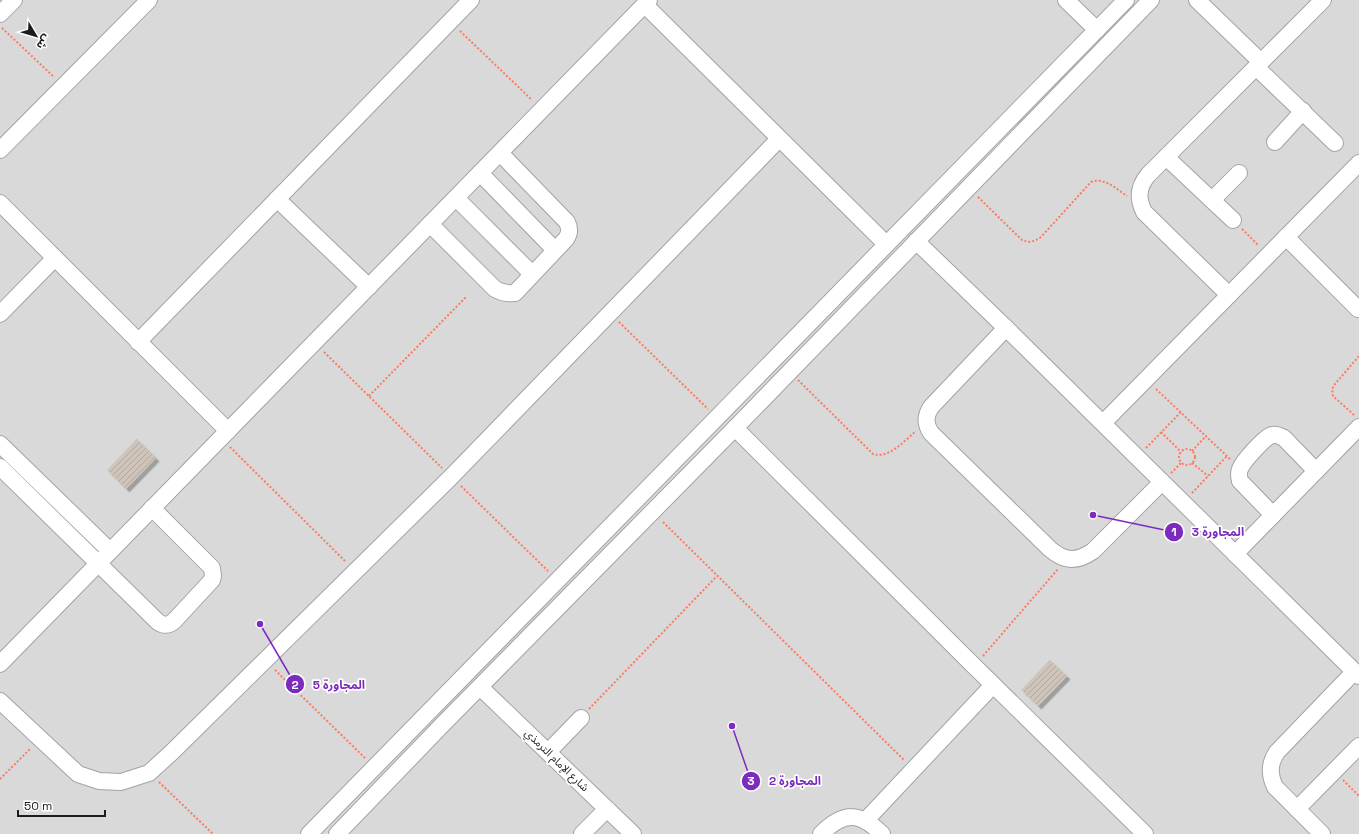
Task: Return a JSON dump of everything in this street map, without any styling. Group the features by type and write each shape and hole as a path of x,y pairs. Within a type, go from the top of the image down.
{"street":[{"path":"0,14 14,0"},
{"path":"0,150 149,0"},
{"path":"138,342 471,0"},
{"path":"1066,0 1097,30"},
{"path":"310,834 1126,0"},
{"path":"1197,0 1303,111 1335,142"},
{"path":"1228,295 1144,212 1140,205 1139,193 1143,181 1323,0"},
{"path":"0,664 647,2 779,139 886,244"},
{"path":"337,834 444,723 790,372 1057,96 1144,2"},
{"path":"1044,83 1057,96"},
{"path":"1275,142 1303,111"},
{"path":"0,701 78,774 99,781 121,782 149,773 171,754 266,661 451,477 779,139"},
{"path":"430,224 501,293 515,293 566,239 569,234 569,227 567,222 500,153"},
{"path":"1166,157 1233,220"},
{"path":"1103,423 1359,163"},
{"path":"480,173 555,250"},
{"path":"1212,200 1239,173"},
{"path":"938,191 951,205"},
{"path":"456,198 532,274"},
{"path":"277,199 369,287"},
{"path":"0,203 138,342 224,435"},
{"path":"1286,237 1358,309"},
{"path":"916,241 1357,674 1277,752 1273,758 1270,773 1275,787 1322,834"},
{"path":"0,314 55,258"},
{"path":"840,291 854,305"},
{"path":"1006,328 931,407 928,412 926,423 931,433 1050,549 1058,556 1066,559 1085,557 1093,552 1162,482"},
{"path":"760,374 774,388"},
{"path":"1235,554 1359,427"},
{"path":"735,428 1145,834"},
{"path":"1273,515 1240,481 1239,472 1240,468 1267,437 1275,434 1284,438 1316,471"},
{"path":"0,444 110,551"},
{"path":"0,467 158,622 162,625 167,625 171,624 175,620 212,580 213,572 212,568 152,508"},
{"path":"670,467 684,480"},
{"path":"506,635 518,648"},
{"path":"866,820 993,685"},
{"name":"شارع الإمام الترمذي","path":"480,687 633,834"},
{"path":"431,711 444,723"},
{"path":"548,752 581,718"},
{"path":"1297,809 1333,771 1358,748"},
{"path":"582,834 607,808"},
{"path":"821,834 838,820 852,817 866,820 882,834"}],"path":[{"path":"450,22 542,109"},
{"path":"0,26 64,86"},
{"path":"968,187 1022,240 1030,242 1034,242 1041,237 1088,185 1095,181 1104,181 1140,205"},
{"path":"1233,220 1268,255"},
{"path":"369,396 466,297"},
{"path":"610,313 717,418"},
{"path":"314,342 559,581"},
{"path":"1359,356 1335,384 1332,390 1333,396 1359,419"},
{"path":"790,372 869,451 877,455 887,454 926,423"},
{"path":"1147,379 1240,468"},
{"path":"1137,457 1181,412"},
{"path":"1161,432 1181,452"},
{"path":"224,435 356,572"},
{"path":"1192,451 1206,436"},
{"path":"1187,449 1192,451 1195,457 1192,463 1186,465 1181,463 1179,458 1181,452 1187,449"},
{"path":"1183,502 1227,456"},
{"path":"1192,463 1208,476"},
{"path":"653,512 913,770"},
{"path":"974,666 1066,559"},
{"path":"581,718 717,576"},
{"path":"266,661 375,768"},
{"path":"0,779 40,738"},
{"path":"1333,771 1359,796"},
{"path":"149,773 213,834"}],"shaded area":[{"path":"0,0 1359,0 1359,834 0,834"}],"building":[{"path":"137,439 156,458 126,489 107,470"},
{"path":"1050,660 1067,676 1038,706 1021,690"}],"place":[{"name":"المجاورة 3","path":"1093,515"},
{"name":"المجاورة 5","path":"260,624"},
{"name":"المجاورة 2","path":"732,726"}]}
